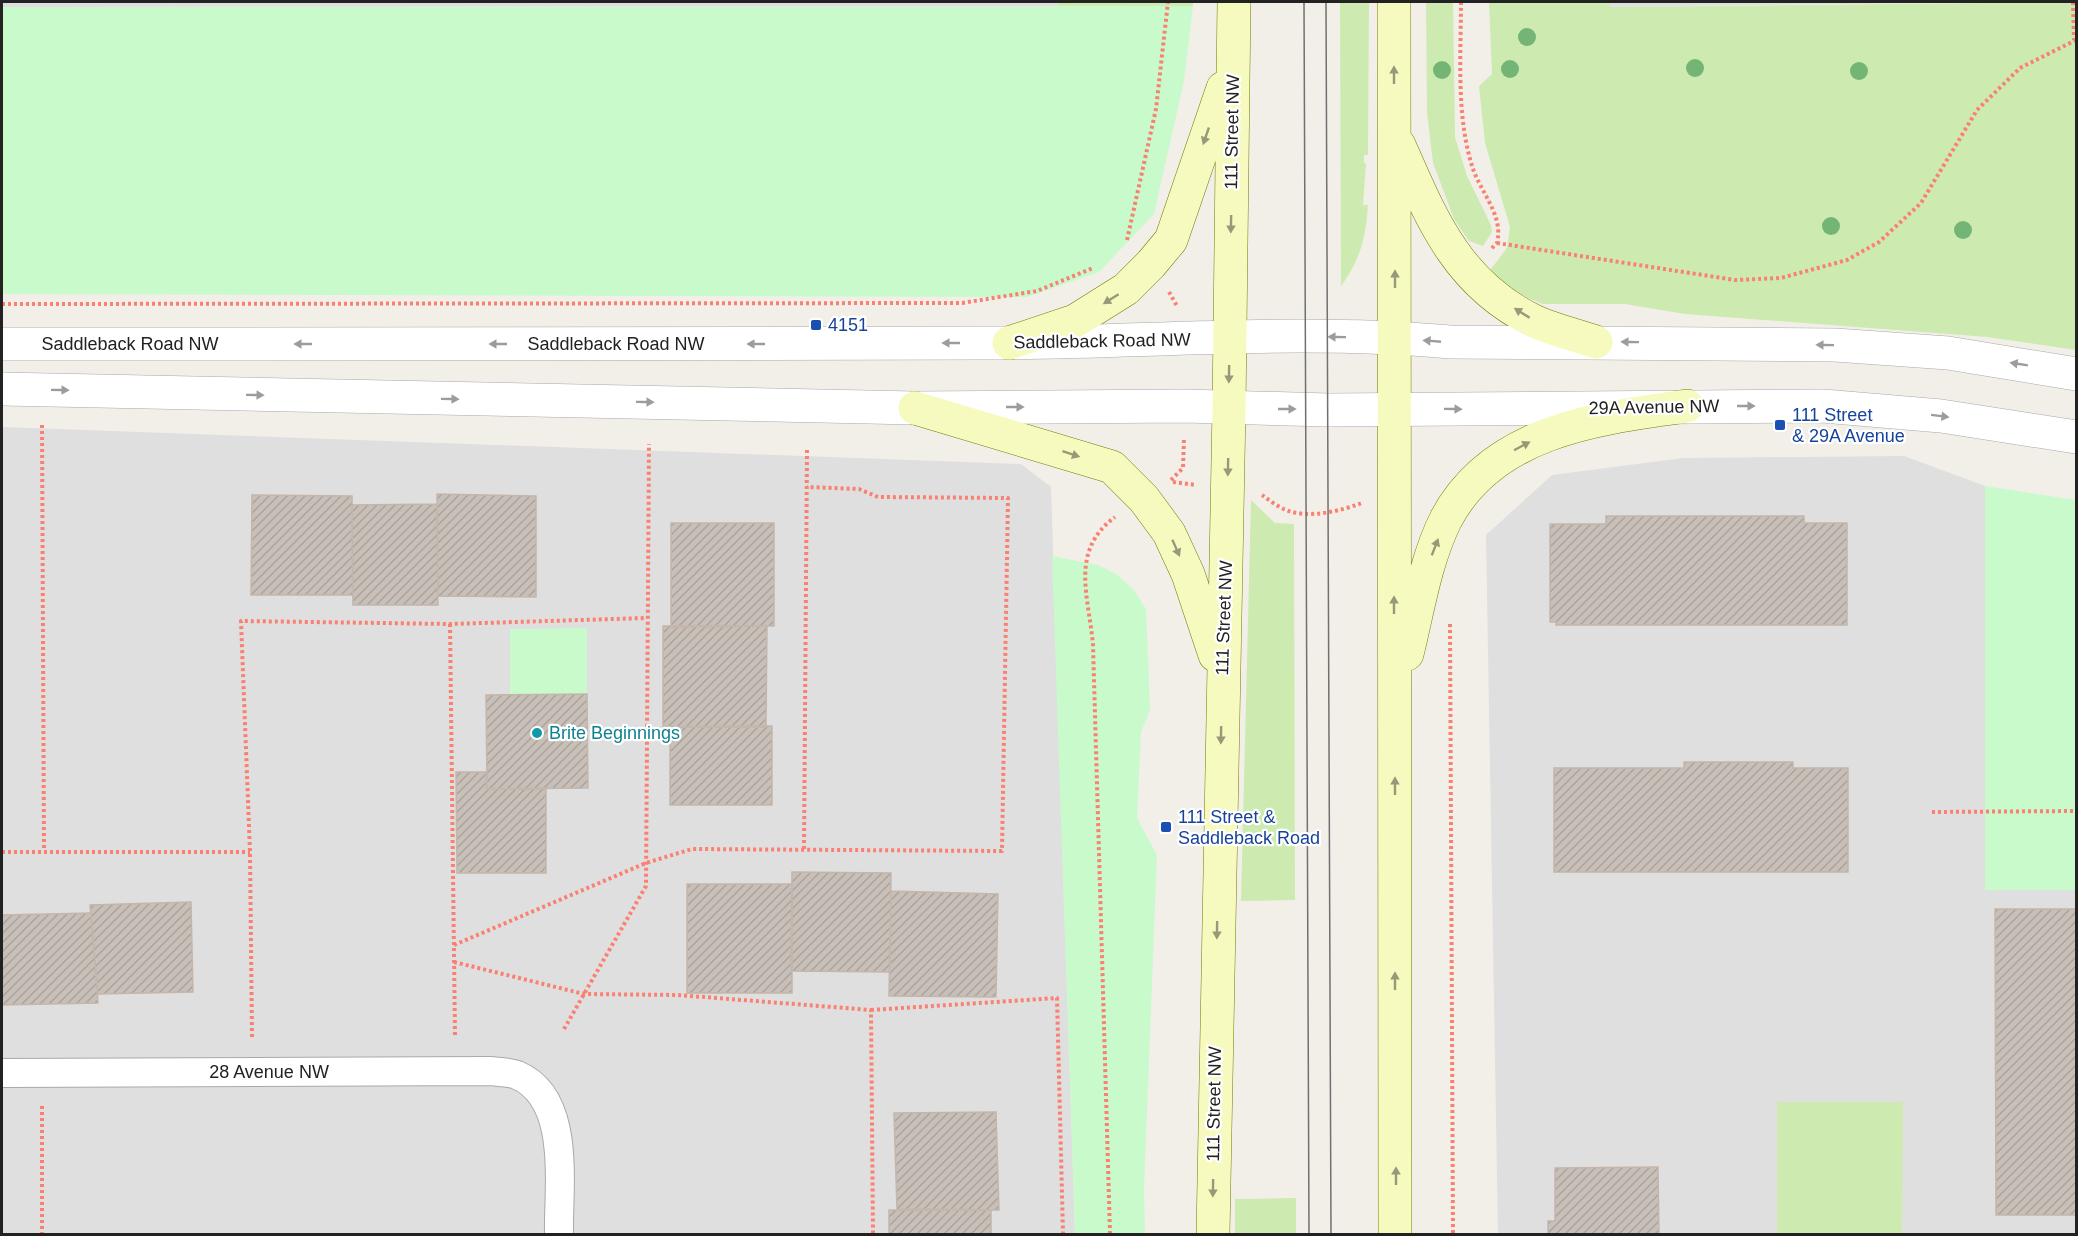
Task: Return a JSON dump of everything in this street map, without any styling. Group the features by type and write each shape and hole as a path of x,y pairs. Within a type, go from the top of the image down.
{"main road":[{"name":"111 Street NW","path":"1213,1234 1222,676 1229,409 1234,2"},
{"path":"1394,2 1395,1234"},
{"path":"1009,343 1075,321 1126,290 1171,240 1233,60"},
{"path":"1394,134 1435,227 1449,250 1472,274 1502,300 1527,317 1596,342"},
{"path":"1394,706 1431,558 1447,519 1475,481 1510,453 1562,429 1610,416 1687,406"},
{"path":"915,408 1112,467 1157,490 1169,533 1188,574 1222,676"}],"street":[{"path":"1230,339 1395,337 1449,342 1835,345 1948,353 2076,375"},
{"name":"Saddleback Road NW","path":"2,344 1009,343 1230,339"},
{"path":"2,389 915,408 1185,406 1229,409"},
{"name":"29A Avenue NW","path":"1229,409 1687,406 1865,408 1941,416 2076,437"},
{"name":"28 Avenue NW","path":"2,1073 490,1071 516,1074 534,1085 549,1107 558,1134 558,1234"}],"path":[{"path":"1168,2 1156,109 1126,246 1151,264 1180,309"},
{"path":"1461,2 1466,139 1473,168 1498,223 1497,243 1735,280 1761,281 1814,270 1847,260 1878,242 1921,203 1977,110 2020,68 2075,40 2073,2"},
{"path":"2,304 962,303 1037,291 1100,264"},
{"path":"42,425 44,851"},
{"path":"564,1029 646,886 648,444"},
{"path":"804,849 807,449"},
{"path":"454,945 646,863 692,849 1002,851 1008,498 878,497 859,489 807,487"},
{"path":"1110,1234 1094,668 1084,566 1093,539 1123,510 1157,490 1253,490 1286,510 1306,512 1346,509 1394,491"},
{"path":"1450,614 1453,1234"},
{"path":"252,1037 250,852 242,621 450,624 646,618"},
{"path":"450,624 455,1037"},
{"path":"1932,812 2076,811"},
{"path":"2,852 250,852"},
{"path":"454,962 584,994 678,995 871,1010 1057,998 1064,1234"},
{"path":"871,1010 873,1234"},
{"path":"42,1106 42,1234"}],"shaded area":[{"path":"2,2 1058,2 1058,6 2,7"},
{"path":"1600,2 2010,2 1600,7"},
{"path":"2,427 1021,464 1051,487 1075,1234 2,1234"},
{"path":"1904,456 1985,486 1985,890 2076,890 2076,1234 1498,1234 1486,535 1552,475 1683,458"}],"green space":[{"path":"1058,2 1193,2 1193,6 1058,6"},
{"path":"1340,2 1369,2 1368,155 1364,155 1366,164 1363,205 1368,205 1367,217 1364,238 1357,258 1341,286"},
{"path":"1426,2 1453,2 1455,137 1467,176 1491,225 1492,232 1483,246 1469,241 1454,219 1433,163 1427,113"},
{"path":"1489,2 1610,2 1610,7 2076,2 2076,350 1987,337 1685,314 1625,304 1543,304 1526,297 1491,274 1491,269 1507,248 1510,227 1485,143 1479,86 1492,74"},
{"path":"1193,6 1184,81 1154,214 1099,272 1027,297 2,294 2,7"},
{"path":"1985,486 2076,500 2076,890 1985,890"},
{"path":"1251,500 1275,523 1294,524 1295,900 1241,901"},
{"path":"1052,556 1098,565 1116,574 1133,589 1146,609 1150,710 1141,732 1137,818 1157,855 1144,1189 1145,1234 1075,1234"},
{"path":"587,628 587,694 510,695 510,629"},
{"path":"1777,1102 1903,1102 1902,1234 1777,1234"},
{"path":"1296,1198 1296,1234 1235,1234 1235,1199"}],"building":[{"path":"437,494 536,496 536,597 438,596"},
{"path":"252,495 352,496 353,595 251,595"},
{"path":"437,504 438,605 353,605 352,505"},
{"path":"1606,516 1804,516 1804,523 1847,523 1847,625 1556,625 1556,622 1550,622 1550,524 1606,524"},
{"path":"671,523 774,523 774,626 671,627"},
{"path":"663,626 767,626 766,727 663,727"},
{"name":"Brite Beginnings","path":"587,694 588,788 487,789 486,695"},
{"path":"772,726 772,805 670,805 670,727"},
{"path":"1684,762 1793,762 1793,768 1848,768 1848,872 1554,872 1554,768 1684,768"},
{"path":"456,772 486,772 487,789 546,789 546,873 457,873"},
{"path":"792,872 891,873 890,972 791,971"},
{"path":"687,884 792,884 792,993 687,993"},
{"path":"891,891 998,894 996,997 889,996"},
{"path":"191,902 193,992 98,994 90,905"},
{"path":"1995,909 2076,909 2076,1215 1996,1215"},
{"path":"91,913 98,1003 2,1005 2,915"},
{"path":"996,1112 999,1210 897,1209 894,1113"},
{"path":"1658,1167 1659,1234 1548,1234 1548,1221 1555,1221 1555,1168"},
{"path":"889,1210 991,1210 991,1234 889,1234"}],"tram line":[{"path":"1304,2 1309,1234"},
{"path":"1326,2 1331,1234"}],"place":[{"name":"4151","path":"816,325"},
{"name":"111 Street & 29A Avenue","path":"1780,425"},
{"name":"Brite Beginnings","path":"537,733"},
{"name":"111 Street & Saddleback Road","path":"1166,827"}]}
